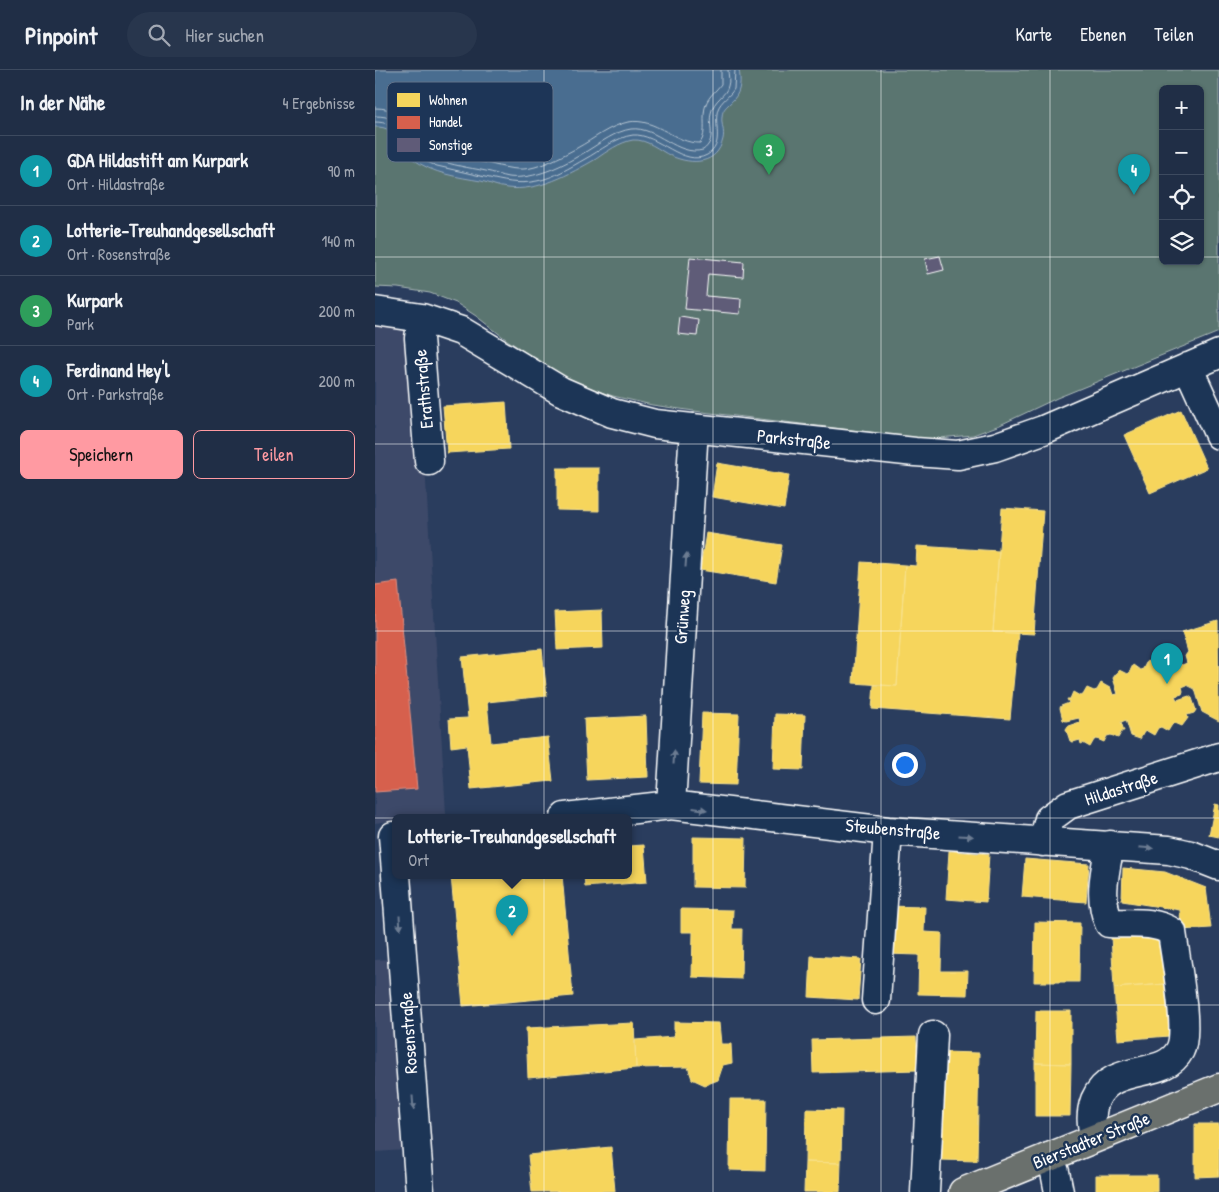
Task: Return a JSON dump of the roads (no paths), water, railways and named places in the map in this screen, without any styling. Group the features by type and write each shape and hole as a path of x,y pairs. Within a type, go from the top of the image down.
{"main road":[{"name":"Bierstadter Straße","path":"963,1192 1219,1088"}],"street":[{"name":"Parkstraße","path":"375,311 422,318 461,331 561,391 612,412 655,424 958,455 995,447 1043,430 1219,354"},
{"name":"Erathstraße","path":"422,318 419,338 429,461"},
{"path":"1189,368 1219,436"},
{"name":"Grünweg","path":"671,806 694,428"},
{"name":"Hildastraße","path":"1043,842 1049,819 1068,805 1219,756"},
{"name":"Steubenstraße","path":"594,814 671,806 888,830 1169,850 1191,855 1219,866"},
{"path":"876,1000 888,830"},
{"name":"Rosenstraße","path":"388,837 392,855"},
{"path":"1095,1138 1091,1126 1091,1116 1098,1095 1105,1086 1116,1078 1161,1066 1171,1061 1182,1047 1183,1039 1180,988 1172,932 1164,927 1147,924 1109,924 1103,910 1103,886 1110,845"},
{"name":"Rosenstraße","path":"396,879 420,1192"},
{"path":"925,1192 933,1035"},
{"path":"1049,1157 1055,1172 1059,1192"}],"water":[{"path":"375,70 739,70 739,89 722,114 723,139 720,148 715,154 703,161 679,159 648,143 633,140 618,145 565,176 542,185 519,189 446,174 418,162 553,162 553,82 387,82 387,129 375,127"}],"place":[{"name":"Kurpark","path":"769,175"},
{"name":"Ferdinand Hey'l","path":"1134,195"},
{"name":"GDA Hildastift am Kurpark","path":"1167,684"},
{"name":"Lotterie-Treuhandgesellschaft","path":"512,936"}]}
